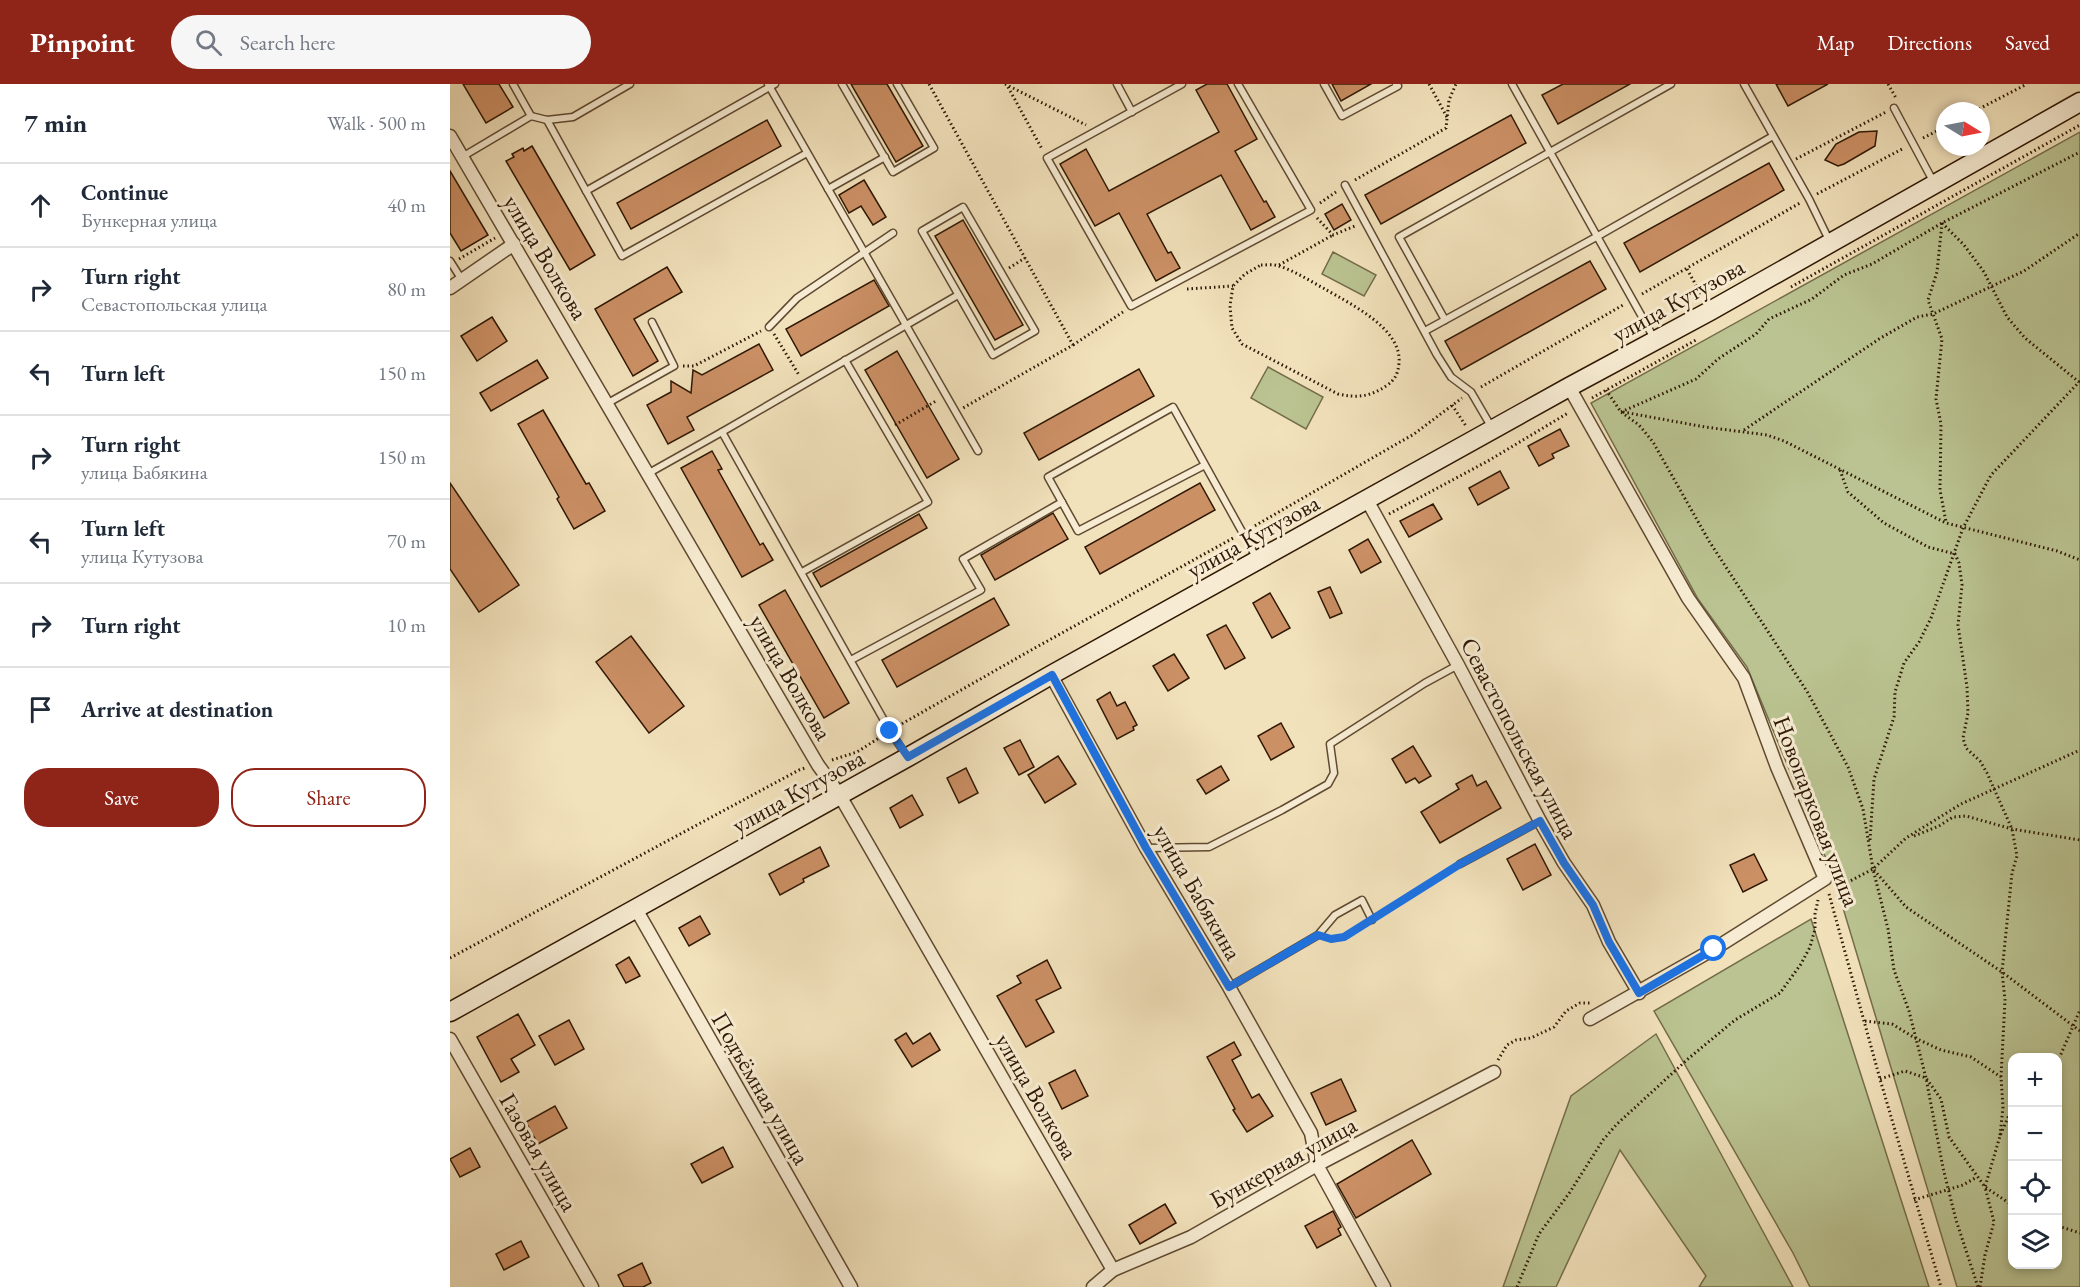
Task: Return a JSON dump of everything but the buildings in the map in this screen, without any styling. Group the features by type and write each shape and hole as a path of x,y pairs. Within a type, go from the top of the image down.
{"main road":[{"name":"улица Кутузова","path":"450,1012 1569,387 1710,311 2080,102"}],"street":[{"name":"улица Волкова","path":"450,136 649,472 818,765 839,794 1113,1270"},
{"path":"450,288 514,244"},
{"name":"Новопарковая улица","path":"1569,387 1688,598 1744,678 1823,880"},
{"name":"Севастопольская улица","path":"1367,500 1458,664 1540,821 1564,863 1593,905 1609,942 1639,993"},
{"name":"улица Бабякина","path":"1052,675 1146,848 1229,987 1311,1133 1317,1165 1384,1287"},
{"path":"1590,1020 1714,949 1823,880"},
{"name":"Подъёмная улица","path":"636,909 850,1287"},
{"name":"Газовая улица","path":"450,1039 592,1287"},
{"name":"Бункерная улица","path":"1093,1287 1113,1270 1191,1237 1317,1165 1494,1072"}],"lane":[{"path":"513,84 531,116"},
{"path":"461,157 531,116 547,120 573,117 630,84"},
{"path":"842,84 893,172 934,148 897,84"},
{"path":"1117,84 1132,111"},
{"path":"1182,84 1047,158 1131,306 1311,210 1238,84"},
{"path":"1324,84 1342,116 1398,86 1396,84"},
{"path":"1512,84 1655,340"},
{"path":"1445,320 1399,237 1671,84"},
{"path":"1744,84 1809,199 1831,243"},
{"path":"586,191 771,85 807,153 978,451"},
{"path":"1894,108 1934,184"},
{"path":"547,120 622,256 807,153"},
{"path":"1425,331 1773,136"},
{"path":"828,189 885,157"},
{"path":"1345,185 1451,377 1471,392 1493,431"},
{"path":"963,207 1001,273 1035,331 993,355 922,231 963,207"},
{"path":"770,327 797,298 863,251 893,233"},
{"path":"451,263 462,280"},
{"path":"649,472 958,295"},
{"path":"608,403 674,366 652,322"},
{"path":"802,572 928,502 845,360"},
{"path":"1205,465 1078,531 1048,477 1173,406 1258,561"},
{"path":"722,432 890,731 908,757"},
{"path":"851,660 981,590 963,558 1062,502"},
{"path":"1146,848 1209,846 1282,810 1328,784 1334,773 1330,744 1458,664"},
{"path":"1460,864 1540,821"},
{"path":"1229,987 1318,935 1335,915 1362,900 1372,920"}],"path":[{"path":"1429,84 1448,120"},
{"path":"1333,235 1311,210 1345,185 1446,128 1449,100 1456,84"},
{"path":"1788,162 1894,108 1896,97 1888,84"},
{"path":"1990,103 2026,84"},
{"path":"1006,85 1098,130"},
{"path":"1006,85 1047,158"},
{"path":"1782,292 2080,125"},
{"path":"450,958 799,770 857,752 1043,643 1242,534 1414,434 1471,392 1809,199 1936,132"},
{"path":"1620,412 1696,378 1718,359 1756,334 1769,319 1812,299 1844,275 1872,264 1942,223 2080,152"},
{"path":"1278,266 1333,235 1365,222"},
{"path":"1870,847 1874,779 1894,717 1895,692 1904,663 1919,642 1931,618 1963,528 1990,475 2080,381 2025,338 2007,317 1992,286 1964,245 1942,223"},
{"path":"1942,223 1937,272 1928,300 1942,339 1936,399 1941,424 1940,490 1946,523"},
{"path":"451,263 507,231"},
{"path":"1743,431 1879,339 1917,318 1932,314 2024,271 2080,232"},
{"path":"1001,273 1025,258"},
{"path":"1261,265 1278,266 1302,276 1361,310 1381,326 1394,342 1400,357 1398,373 1392,382 1369,395 1352,397 1338,394 1242,344 1233,328 1230,306 1233,286 1245,274 1261,265"},
{"path":"1160,290 1233,286"},
{"path":"1073,345 1131,306"},
{"path":"674,366 694,366 770,327 805,384"},
{"path":"1379,519 1488,461 1606,390 1700,338"},
{"path":"1606,390 1620,412 1639,425 1653,442 1709,541 1808,693 1848,767 1857,789 1888,929 1894,970 1909,1011 1926,1078 1948,1189 1968,1259 1979,1287"},
{"path":"886,430 947,395"},
{"path":"1620,412 1767,435 1784,441 1946,523 2080,560"},
{"path":"1840,470 1848,492 1884,523 1928,547 1955,554"},
{"path":"1955,554 1959,563 1962,585 1958,625 1968,714 1963,738 1966,748 1980,761 1994,789 2012,829 2017,856 2012,873 2002,972 2005,1000 2001,1077 2003,1107 2000,1136"},
{"path":"1829,893 1873,869 1906,838 1961,804 2080,750"},
{"path":"1906,838 1939,826 1953,817 1966,816 2012,829 2080,840"},
{"path":"1318,935 1331,939 1344,937 1460,864"},
{"path":"1873,869 1906,907 2002,972 2080,1031"},
{"path":"1517,1287 1539,1234 1570,1192 1603,1140 1617,1124 1689,1058 1736,1020 1780,993 1810,947 1823,880"},
{"name":"Новопарковая улица","path":"1823,880 1829,893 1914,1200 1941,1287"},
{"path":"1494,1072 1507,1045 1516,1040 1531,1038 1554,1027 1566,1011 1580,1003 1589,1002 1606,1010"},
{"path":"2061,1053 2080,1010"},
{"path":"1865,1021 1892,1024 1941,1050 1971,1057 2001,1077"},
{"path":"1880,1079 1905,1071 1926,1078 1941,1099 1949,1137 1985,1187 1994,1222 1979,1287"},
{"path":"1985,1187 2000,1136 2008,1119"},
{"path":"1914,1200 1978,1177"},
{"path":"1985,1187 2008,1202"},
{"path":"2062,1228 2080,1233"}],"green space":[{"path":"2080,132 2080,1287 1957,1287 1834,878 1747,667 1698,599 1591,403"},
{"path":"1333,252 1376,275 1364,296 1322,274"},
{"path":"1268,367 1323,397 1306,429 1251,398"},
{"path":"1811,919 1929,1287 1810,1287 1793,1253 1654,1011"},
{"path":"1656,1034 1793,1287 1699,1287 1706,1276 1620,1150 1556,1287 1503,1287 1571,1096"}],"route":[{"path":"890,731 908,757 1052,675 1146,848 1229,987 1318,935 1331,939 1344,937 1460,864 1540,821 1564,863 1593,905 1609,942 1639,993 1714,949"}]}
